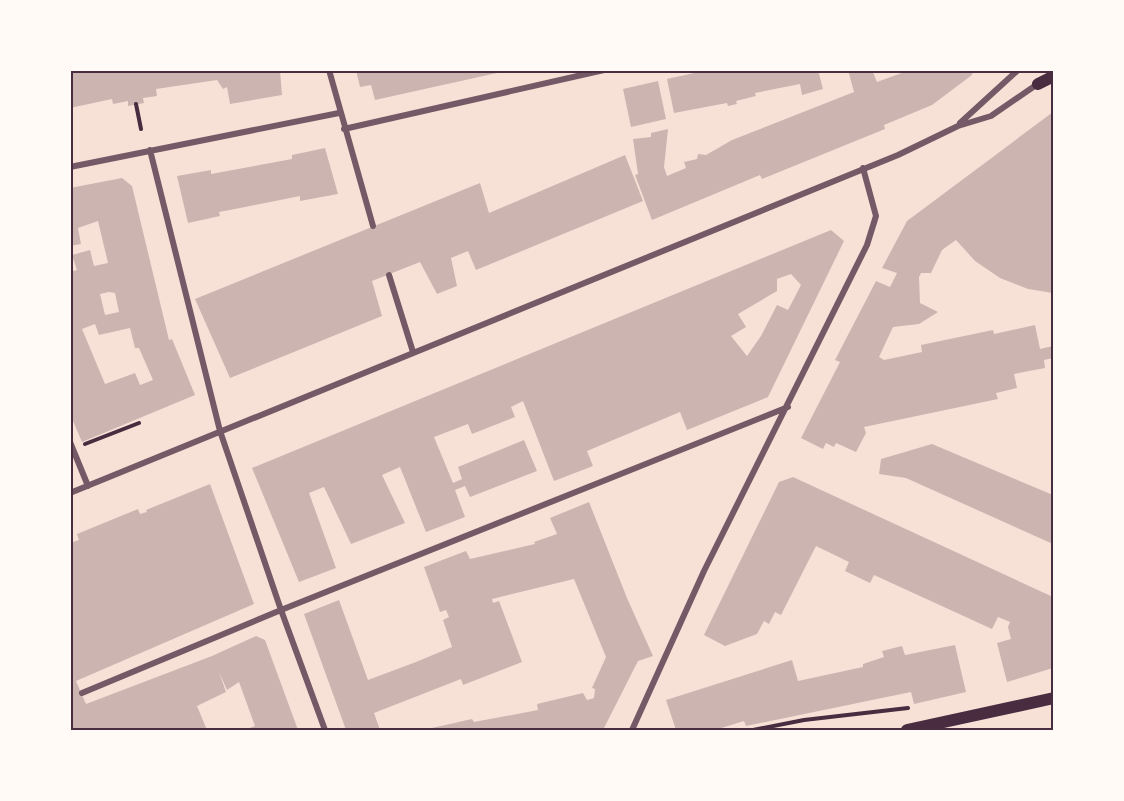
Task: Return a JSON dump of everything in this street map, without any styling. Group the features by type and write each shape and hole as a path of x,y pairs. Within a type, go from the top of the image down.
{"main road":[{"path":"1038,84 1053,76"},
{"path":"907,730 1053,698"}],"street":[{"path":"329,70 339,113 373,226"},
{"path":"344,129 604,70"},
{"path":"958,126 1018,70"},
{"path":"70,493 863,168 958,126 991,116 1053,71"},
{"path":"70,167 339,113"},
{"path":"150,150 220,431 325,730"},
{"path":"632,730 704,571 788,407 874,229 874,208 863,168"},
{"path":"388,275 413,352"},
{"path":"82,693 281,610 788,407"},
{"path":"70,442 88,486"}],"path":[{"path":"136,104 141,129"},
{"path":"85,444 139,423"},
{"path":"753,730 804,720 909,708"}],"building":[{"path":"79,70 280,70 282,95 230,104 227,87 223,89 217,80 156,89 157,96 143,98 144,103 128,106 128,101 113,104 112,99 70,108 70,72"},
{"path":"356,70 506,71 375,100 371,85 360,87"},
{"path":"708,70 818,70 823,89 802,95 800,84 755,93 756,96 736,101 737,104 728,106 727,103 674,113 667,79"},
{"path":"848,70 872,70 877,82 910,70 973,70 972,75 932,105 884,125 885,129 762,179 760,175 652,220 635,175 638,174 633,139 651,137 651,133 668,129 664,167 667,176 686,168 684,162 697,159 698,154 706,155 732,140 854,92"},
{"path":"658,81 666,119 631,127 623,89"},
{"path":"1053,112 1053,293 1028,289 1000,278 975,261 956,240 942,250 931,273 921,273 919,277 920,303 938,312 919,324 893,327 879,357 884,360 922,352 921,345 993,330 994,334 1035,325 1040,349 1053,346 1053,358 1044,360 1045,368 1014,374 1017,388 996,393 998,399 864,427 866,433 856,452 836,443 834,447 826,443 823,449 801,438 840,362 835,360 876,281 890,287 897,273 882,268 907,221"},
{"path":"325,148 338,194 300,201 300,196 219,212 220,216 188,223 177,176 211,170 211,174 292,159 292,155"},
{"path":"625,155 643,201 476,270 468,251 451,258 457,286 437,294 420,262 372,281 382,316 230,378 195,299 480,183 489,213"},
{"path":"122,178 132,186 169,340 172,339 195,395 82,442 70,414 70,272 77,270 72,255 90,250 94,266 108,263 98,221 78,228 81,244 70,246 70,188","holes":["115,293 119,312 105,315 100,294","95,324 99,335 130,328 135,348 139,348 153,380 140,385 135,373 105,384 82,329"]},
{"path":"831,230 844,241 768,397 687,430 680,412 587,451 593,466 554,481 523,401 511,407 515,417 472,434 468,424 434,437 453,483 462,479 458,467 524,440 537,471 470,497 465,486 455,490 465,517 426,532 400,467 382,475 405,523 351,544 324,487 309,493 336,568 299,582 252,468","holes":["791,274 801,285 788,310 777,305 761,336 747,356 731,336 746,327 738,314 777,291 777,279"]},
{"path":"932,444 1053,495 1053,544 906,478 879,474 881,459"},
{"path":"793,477 1053,597 1053,668 1007,682 997,643 1011,639 1008,627 1010,622 998,617 992,629 874,575 870,583 845,571 849,562 816,546 781,615 775,612 769,624 764,621 757,634 725,646 704,635 779,482"},
{"path":"210,484 254,604 76,681 86,704 212,656 256,636 265,640 298,730 244,730 255,726 239,682 227,690 219,672 226,692 197,706 207,730 70,730 70,543 79,540 77,534 138,509 140,514 147,512 146,510"},
{"path":"589,502 653,656 638,661 603,730 423,730 472,719 474,722 538,710 537,704 583,693 587,700 594,698 595,689 592,688 606,657 574,579 492,599 493,603 499,601 522,662 463,685 461,679 374,713 380,730 346,730 304,614 339,600 368,680 416,662 452,647 443,620 449,617 446,610 440,612 424,567 466,551 470,559 535,544 534,542 557,534 550,518"},
{"path":"955,645 966,692 914,704 911,692 746,726 744,721 715,730 676,730 666,700 792,660 798,681 863,667 863,664 884,657 882,651 902,646 905,655"}]}
